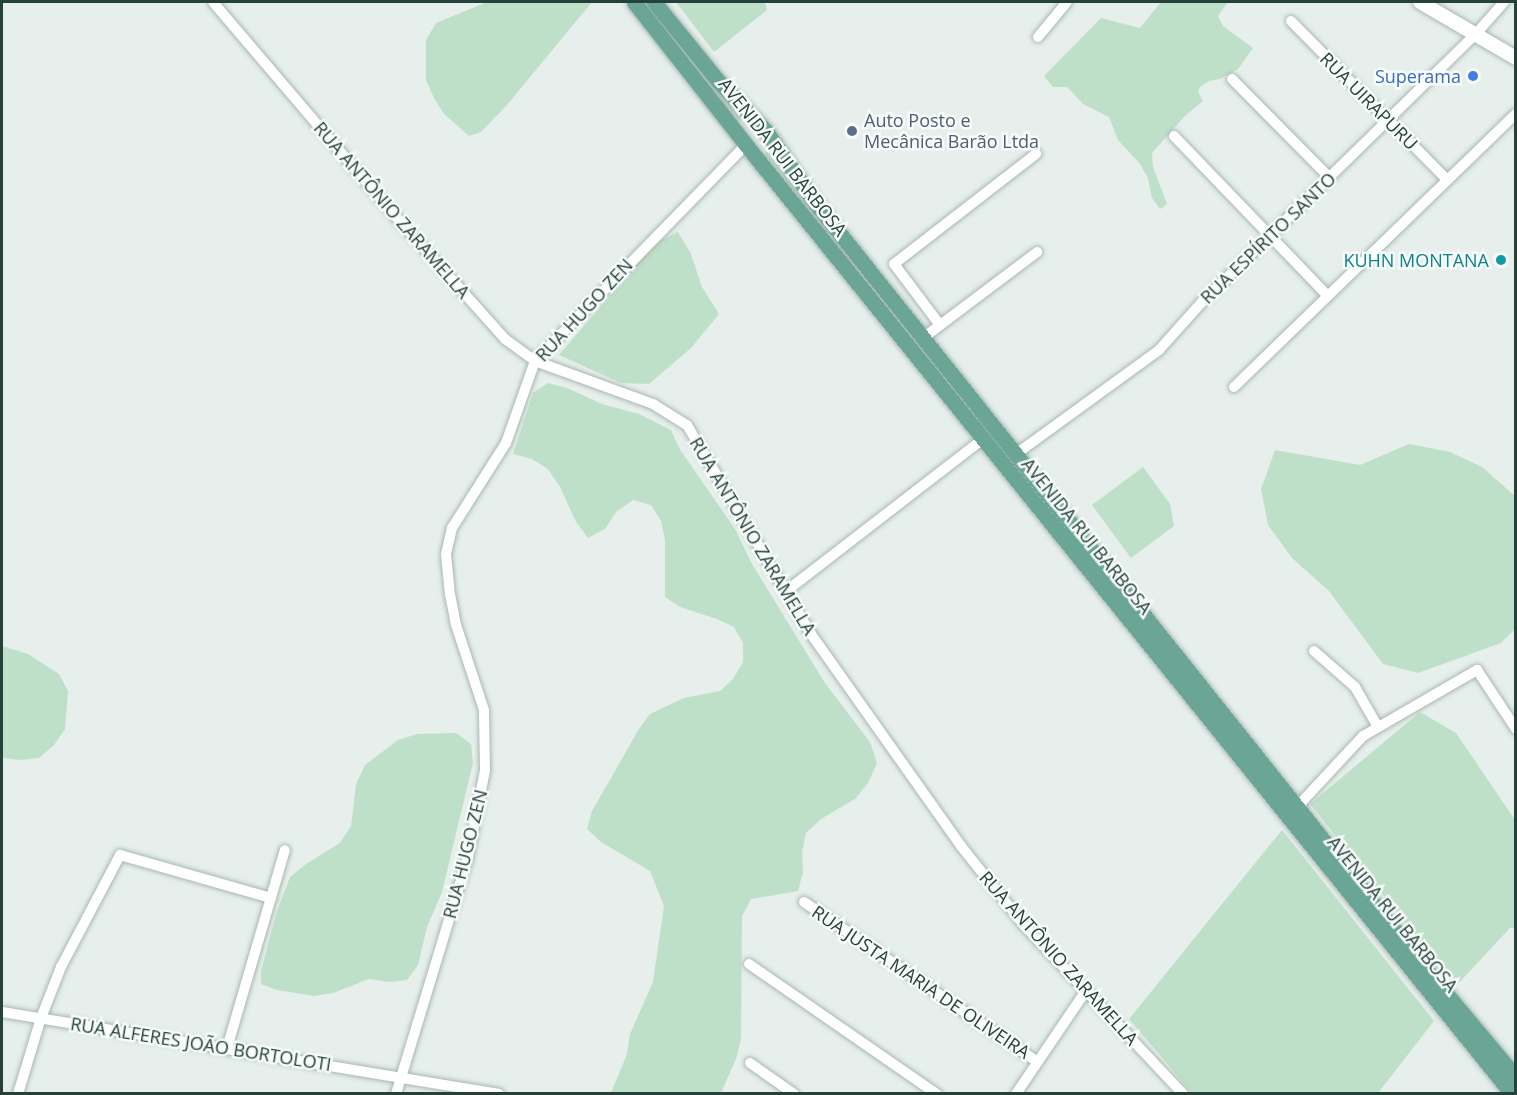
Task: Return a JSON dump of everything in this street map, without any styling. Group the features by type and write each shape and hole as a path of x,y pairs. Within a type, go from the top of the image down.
{"main road":[{"name":"AVENIDA RUI BARBOSA","path":"634,2 744,142 1512,1094"},
{"name":"AVENIDA RUI BARBOSA","path":"654,2 719,82 764,129 795,176 923,338 1515,1077"},
{"path":"744,142 745,128 753,123 764,129"}],"street":[{"name":"RUA ANTÔNIO ZARAMELLA","path":"213,2 420,245 505,339 535,361 653,404 687,425 811,634 961,846 1023,924 1184,1094"},
{"path":"1038,37 1066,2"},
{"path":"1420,2 1515,58"},
{"name":"RUA ESPÍRITO SANTO","path":"1016,454 1150,359 1201,303 1475,35 1504,2"},
{"name":"RUA UIRAPURU","path":"1291,21 1448,180"},
{"path":"1232,79 1330,178"},
{"path":"1234,387 1515,114"},
{"path":"1174,136 1328,296"},
{"name":"RUA HUGO ZEN","path":"396,1094 468,857 485,770 484,710 453,611 447,574 448,539 457,520 506,443 535,361 744,142"},
{"path":"940,325 894,264 1036,154"},
{"path":"923,338 1037,252"},
{"path":"784,592 983,439"},
{"path":"1314,651 1355,687 1378,726"},
{"path":"1298,806 1350,747 1378,726 1477,670 1515,729"},
{"path":"227,1048 285,850"},
{"path":"18,1094 41,1018 61,967 120,855 271,898"},
{"name":"RUA JUSTA MARIA DE OLIVEIRA","path":"804,902 1038,1062"},
{"path":"749,964 937,1094"},
{"path":"1016,1094 1085,992"},
{"name":"RUA ALFERES JOÃO BORTOLOTI","path":"2,1012 401,1076 499,1094"},
{"path":"750,1063 794,1094"}],"green space":[{"path":"487,2 592,2 507,105 481,132 469,136 444,114 434,98 426,80 426,40 436,23"},
{"path":"638,2 646,2 742,118 737,123"},
{"path":"676,2 765,2 767,10 714,52"},
{"path":"1161,2 1228,2 1218,16 1223,26 1253,48 1238,69 1200,87 1198,91 1203,101 1185,116 1152,153 1153,167 1167,204 1160,209 1152,198 1148,178 1140,164 1118,140 1109,117 1083,104 1067,87 1053,87 1044,76 1101,18 1140,28"},
{"path":"768,151 929,358 927,361 762,156"},
{"path":"678,232 691,254 702,287 719,314 691,348 649,384 621,383 559,355 655,243"},
{"path":"931,360 1025,477 1022,479 928,363"},
{"path":"548,383 567,388 602,404 639,414 671,430 679,448 735,529 752,564 825,683 870,742 877,763 868,783 855,799 821,819 806,833 802,852 803,872 798,891 751,899 742,916 741,1039 736,1059 721,1093 611,1093 627,1054 630,1034 653,982 664,906 650,871 601,842 587,829 592,811 650,714 684,698 720,691 733,679 743,662 743,643 734,627 680,607 665,597 665,540 661,521 651,505 633,500 616,512 605,529 588,538 576,522 560,487 548,469 532,459 513,454 533,393"},
{"path":"1409,444 1450,452 1482,467 1516,497 1515,629 1501,643 1418,673 1383,664 1329,591 1292,558 1268,525 1261,489 1275,450 1360,465"},
{"path":"1143,467 1170,504 1174,526 1131,558 1092,505"},
{"path":"2,646 28,654 59,674 68,691 65,729 54,745 39,758 20,760 2,758"},
{"path":"1420,712 1456,733 1515,820 1515,928 1510,928 1456,986 1310,804"},
{"path":"456,733 471,744 473,763 442,892 427,927 418,965 407,980 389,982 369,979 333,993 314,996 277,990 261,984 261,971 276,914 290,877 340,843 351,826 356,784 365,765 398,740 417,734"},
{"path":"1282,830 1434,1021 1378,1093 1192,1093 1129,1019"}],"place":[{"name":"Superama","path":"1473,76"},
{"name":"Auto Posto e Mecânica Barão Ltda","path":"852,131"},
{"name":"KUHN MONTANA","path":"1501,260"}]}
